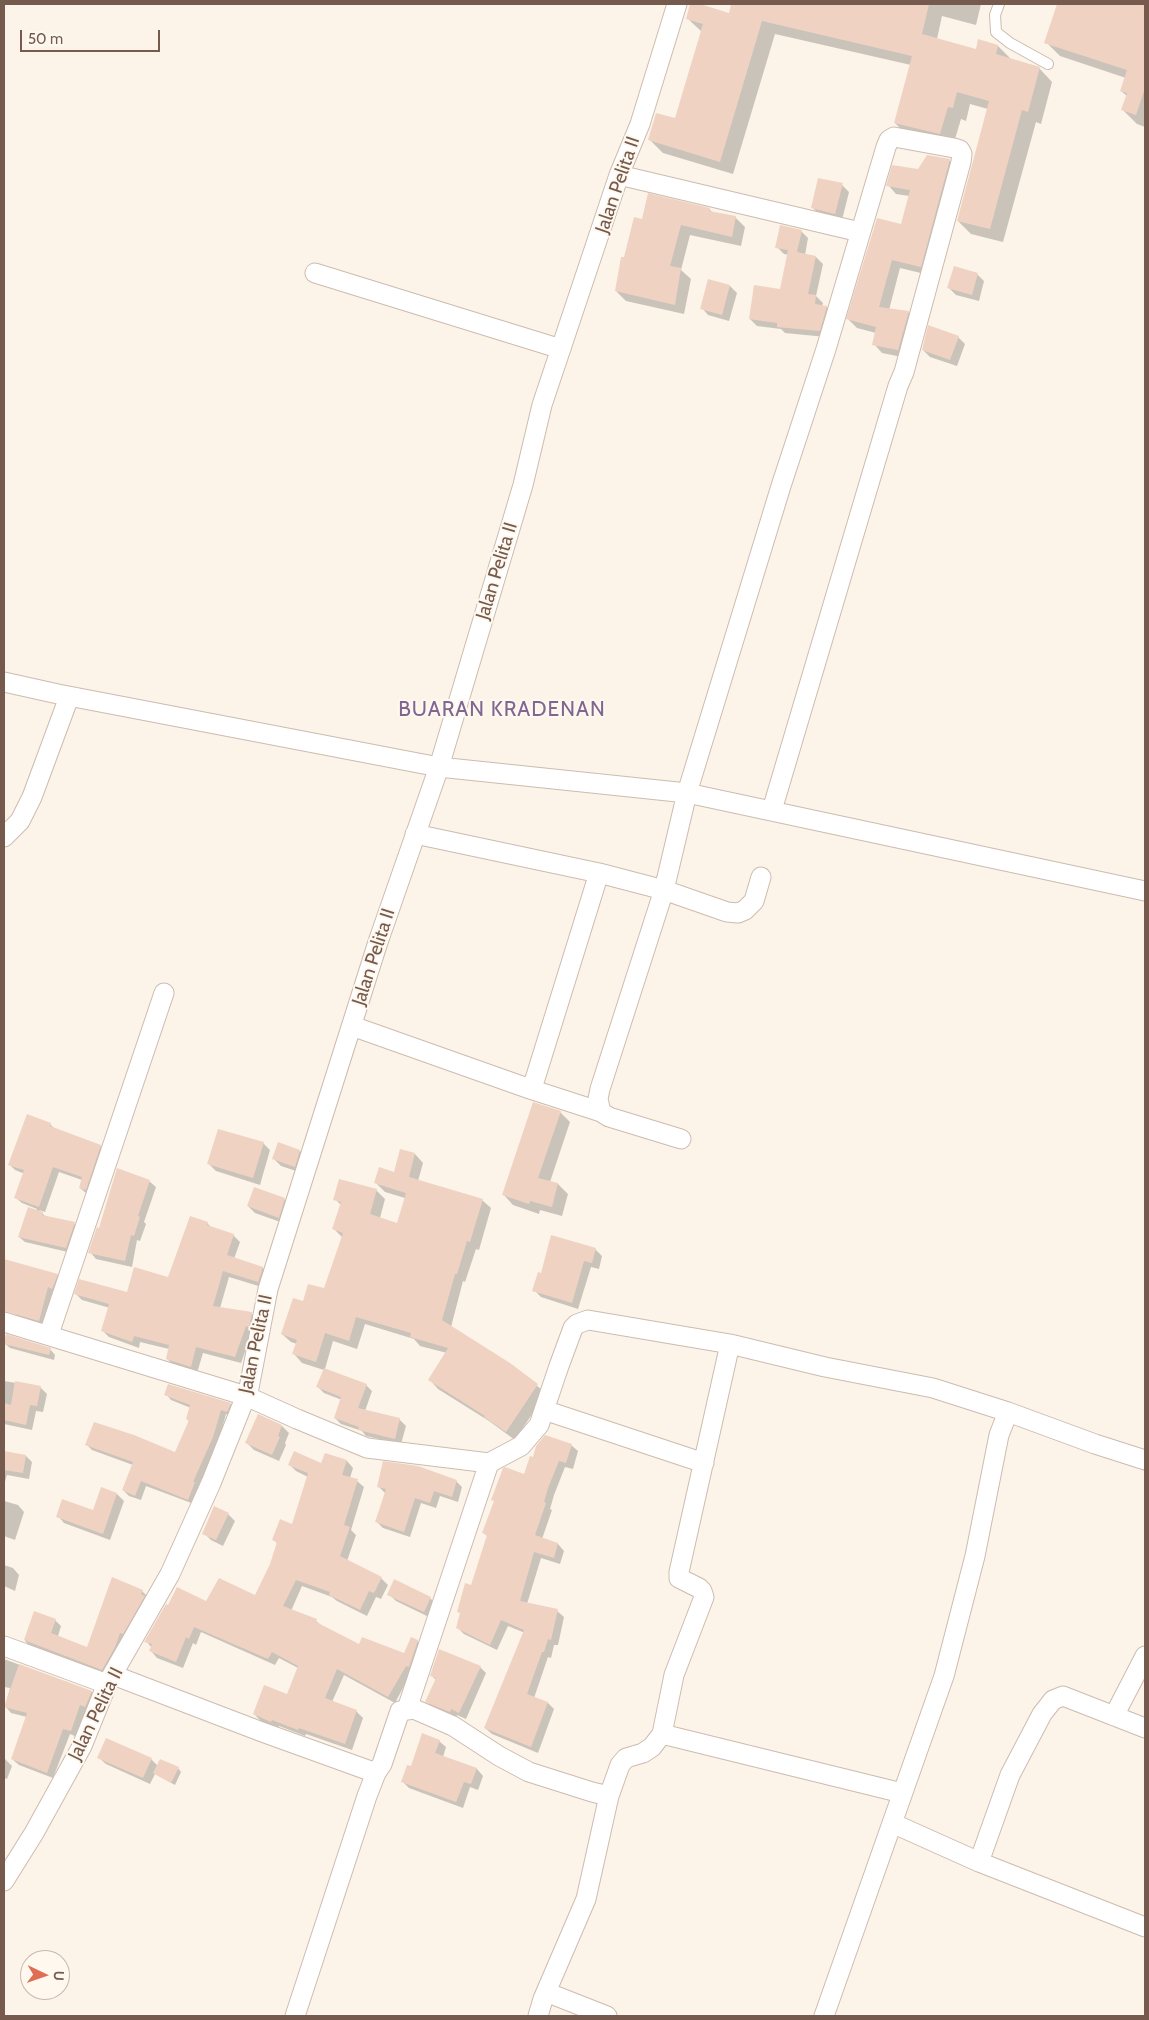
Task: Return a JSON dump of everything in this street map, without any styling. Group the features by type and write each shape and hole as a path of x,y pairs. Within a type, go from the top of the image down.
{"street":[{"name":"Jalan Pelita II","path":"4,1881 34,1833 82,1746 110,1679 170,1574 211,1483 250,1388 268,1290 352,1026 438,767 522,485 542,405 619,176 640,124 677,4"},
{"path":"602,1112 598,1099 600,1089 664,890 688,793 778,495 826,349 889,140 894,137 960,150 962,154 961,162 904,372 898,386 772,810"},
{"path":"619,176 860,232"},
{"path":"315,273 561,349"},
{"path":"10,683 63,695 438,767 688,793 1145,891"},
{"path":"4,837 20,821 32,797 63,695"},
{"path":"415,834 598,873 664,890 727,912 738,913 745,910 754,901 761,877"},
{"path":"530,1089 535,1079 598,873"},
{"path":"48,1334 164,993"},
{"path":"352,1026 530,1089 602,1112 609,1117 682,1139"},
{"path":"4,1323 48,1334 246,1396 297,1420 368,1448 489,1463 521,1446 539,1425 573,1328 583,1322 595,1320 730,1344 825,1367 933,1388 1145,1460"},
{"path":"538,2016 546,1992 586,1899 609,1796 620,1765 626,1758 643,1753 652,1747 662,1734 674,1675 704,1597 699,1588 679,1578 679,1572 730,1344"},
{"path":"544,1410 704,1463"},
{"path":"824,2016 944,1676 974,1556 999,1435 1008,1412"},
{"path":"407,1709 489,1463"},
{"path":"4,1646 110,1679 376,1773"},
{"path":"1114,1716 1145,1656"},
{"path":"979,1862 1010,1775 1042,1714 1053,1700 1063,1696 1145,1728"},
{"path":"295,2016 367,1796 376,1773 382,1764 400,1711 414,1709 454,1726 499,1756 529,1772 609,1796"},
{"path":"662,1734 902,1793"},
{"path":"892,1823 979,1862 1145,1927"},
{"path":"546,1992 607,2016"}],"lane":[{"path":"999,4 995,15 996,32 1010,43 1048,64"}],"building":[{"path":"690,4 700,4 729,13 731,4 929,4 922,34 976,49 978,39 998,45 996,54 1040,67 1028,112 1022,110 990,229 957,221 989,101 957,92 953,108 948,107 940,134 894,123 912,56 762,21 720,162 648,140 656,113 675,118 703,24 686,19"},
{"path":"1057,4 1145,4 1145,88 1136,115 1121,110 1127,93 1120,91 1127,70 1044,43"},
{"path":"927,155 950,159 921,267 892,260 879,307 909,311 898,350 872,345 876,327 846,319 877,218 901,224 910,190 886,186 892,165 918,169"},
{"path":"818,178 843,183 835,214 811,208"},
{"path":"648,193 710,208 709,211 736,216 732,237 681,225 670,266 681,268 675,305 615,291 621,257 624,257 634,217 642,219"},
{"path":"780,225 802,230 797,252 816,256 808,294 816,295 815,304 827,306 820,331 777,327 777,323 749,319 754,285 780,289 788,250 775,248"},
{"path":"954,266 978,273 972,295 947,288"},
{"path":"708,279 730,285 722,315 700,309"},
{"path":"928,325 959,336 950,360 922,350"},
{"path":"533,1102 561,1111 538,1178 558,1183 552,1207 530,1201 529,1204 502,1195"},
{"path":"27,1114 51,1123 50,1126 101,1145 86,1190 79,1188 82,1177 53,1167 39,1207 14,1198 24,1170 8,1165"},
{"path":"218,1129 264,1142 253,1178 207,1164"},
{"path":"278,1142 300,1150 295,1167 272,1159"},
{"path":"400,1149 415,1153 409,1177 483,1199 470,1242 467,1241 457,1274 455,1274 442,1320 510,1363 538,1384 506,1432 485,1416 428,1380 448,1348 410,1337 411,1333 356,1317 349,1341 325,1333 316,1362 292,1354 297,1340 281,1334 293,1298 303,1301 308,1284 324,1288 343,1233 332,1229 341,1202 333,1200 339,1179 377,1189 370,1214 397,1223 406,1193 374,1183 379,1167 394,1172"},
{"path":"117,1168 150,1180 138,1216 140,1217 134,1236 131,1235 125,1261 88,1253 97,1227 99,1228"},
{"path":"254,1187 285,1198 279,1218 247,1206"},
{"path":"28,1207 43,1212 42,1215 75,1222 66,1248 18,1237"},
{"path":"190,1216 208,1222 207,1225 234,1234 227,1255 263,1267 258,1282 223,1271 213,1306 252,1312 249,1327 246,1326 235,1357 196,1347 191,1367 166,1359 169,1345 134,1336 132,1342 101,1331 109,1304 74,1294 79,1279 127,1292 134,1267 168,1277"},
{"path":"551,1235 596,1248 592,1263 584,1261 572,1303 532,1291 538,1272 541,1273"},
{"path":"4,1259 58,1274 52,1289 48,1287 39,1321 4,1311"},
{"path":"6,1334 51,1348 49,1355 4,1344"},
{"path":"324,1368 367,1384 358,1408 400,1418 395,1439 358,1430 359,1427 334,1418 341,1397 316,1387"},
{"path":"15,1381 41,1386 37,1406 30,1405 26,1425 4,1420 4,1403 11,1405"},
{"path":"168,1384 231,1403 227,1412 221,1410 213,1437 193,1482 195,1482 188,1500 141,1481 135,1496 122,1490 133,1462 85,1445 94,1422 134,1435 175,1452 189,1420 186,1419 190,1405 164,1395"},
{"path":"258,1414 282,1425 278,1436 280,1437 272,1455 245,1443"},
{"path":"545,1435 572,1444 566,1463 559,1461 548,1488 544,1502 546,1503 535,1535 558,1543 554,1558 534,1552 520,1601 558,1609 551,1640 548,1639 544,1652 542,1652 527,1694 548,1702 531,1747 484,1728 524,1630 501,1620 490,1645 456,1628 460,1613 457,1612 465,1583 471,1585 487,1535 482,1533 494,1501 491,1500 503,1468 505,1467 524,1474 530,1456 533,1457 536,1446"},
{"path":"4,1451 26,1455 23,1473 4,1470"},
{"path":"294,1451 321,1463 325,1453 347,1460 342,1475 358,1479 344,1525 350,1527 340,1556 382,1577 374,1593 369,1591 360,1610 329,1595 330,1592 296,1580 283,1606 317,1619 316,1622 359,1644 362,1637 404,1653 411,1637 418,1640 409,1667 406,1666 388,1697 337,1669 325,1698 357,1710 345,1744 299,1728 298,1730 272,1720 271,1722 253,1714 264,1685 287,1694 298,1666 272,1652 268,1659 194,1627 189,1639 186,1637 176,1662 149,1651 152,1644 144,1642 166,1604 168,1605 177,1587 206,1601 219,1578 255,1595 270,1564 277,1542 272,1540 280,1519 292,1524 308,1473 288,1465"},
{"path":"383,1461 418,1466 457,1480 452,1497 434,1491 430,1503 415,1498 404,1532 375,1522 386,1489 377,1487"},
{"path":"101,1487 117,1493 103,1534 56,1517 62,1499 93,1510"},
{"path":"214,1506 229,1513 216,1540 202,1534"},
{"path":"112,1577 143,1590 141,1594 145,1596 123,1634 120,1633 115,1647 102,1670 24,1640 34,1611 56,1619 51,1633 87,1647"},
{"path":"394,1579 431,1597 424,1612 387,1595"},
{"path":"439,1649 481,1666 459,1713 451,1709 450,1712 425,1702 436,1678 430,1676"},
{"path":"19,1664 92,1691 85,1707 80,1705 71,1731 63,1729 47,1773 11,1759 27,1713 4,1707"},
{"path":"422,1733 440,1740 435,1753 477,1768 471,1784 464,1782 456,1802 401,1782 407,1765 411,1766"},
{"path":"106,1738 152,1758 143,1778 97,1758"},
{"path":"160,1759 179,1767 171,1783 153,1773"}],"district":[{"name":"BUARAN KRADENAN","path":"502,710"}]}
